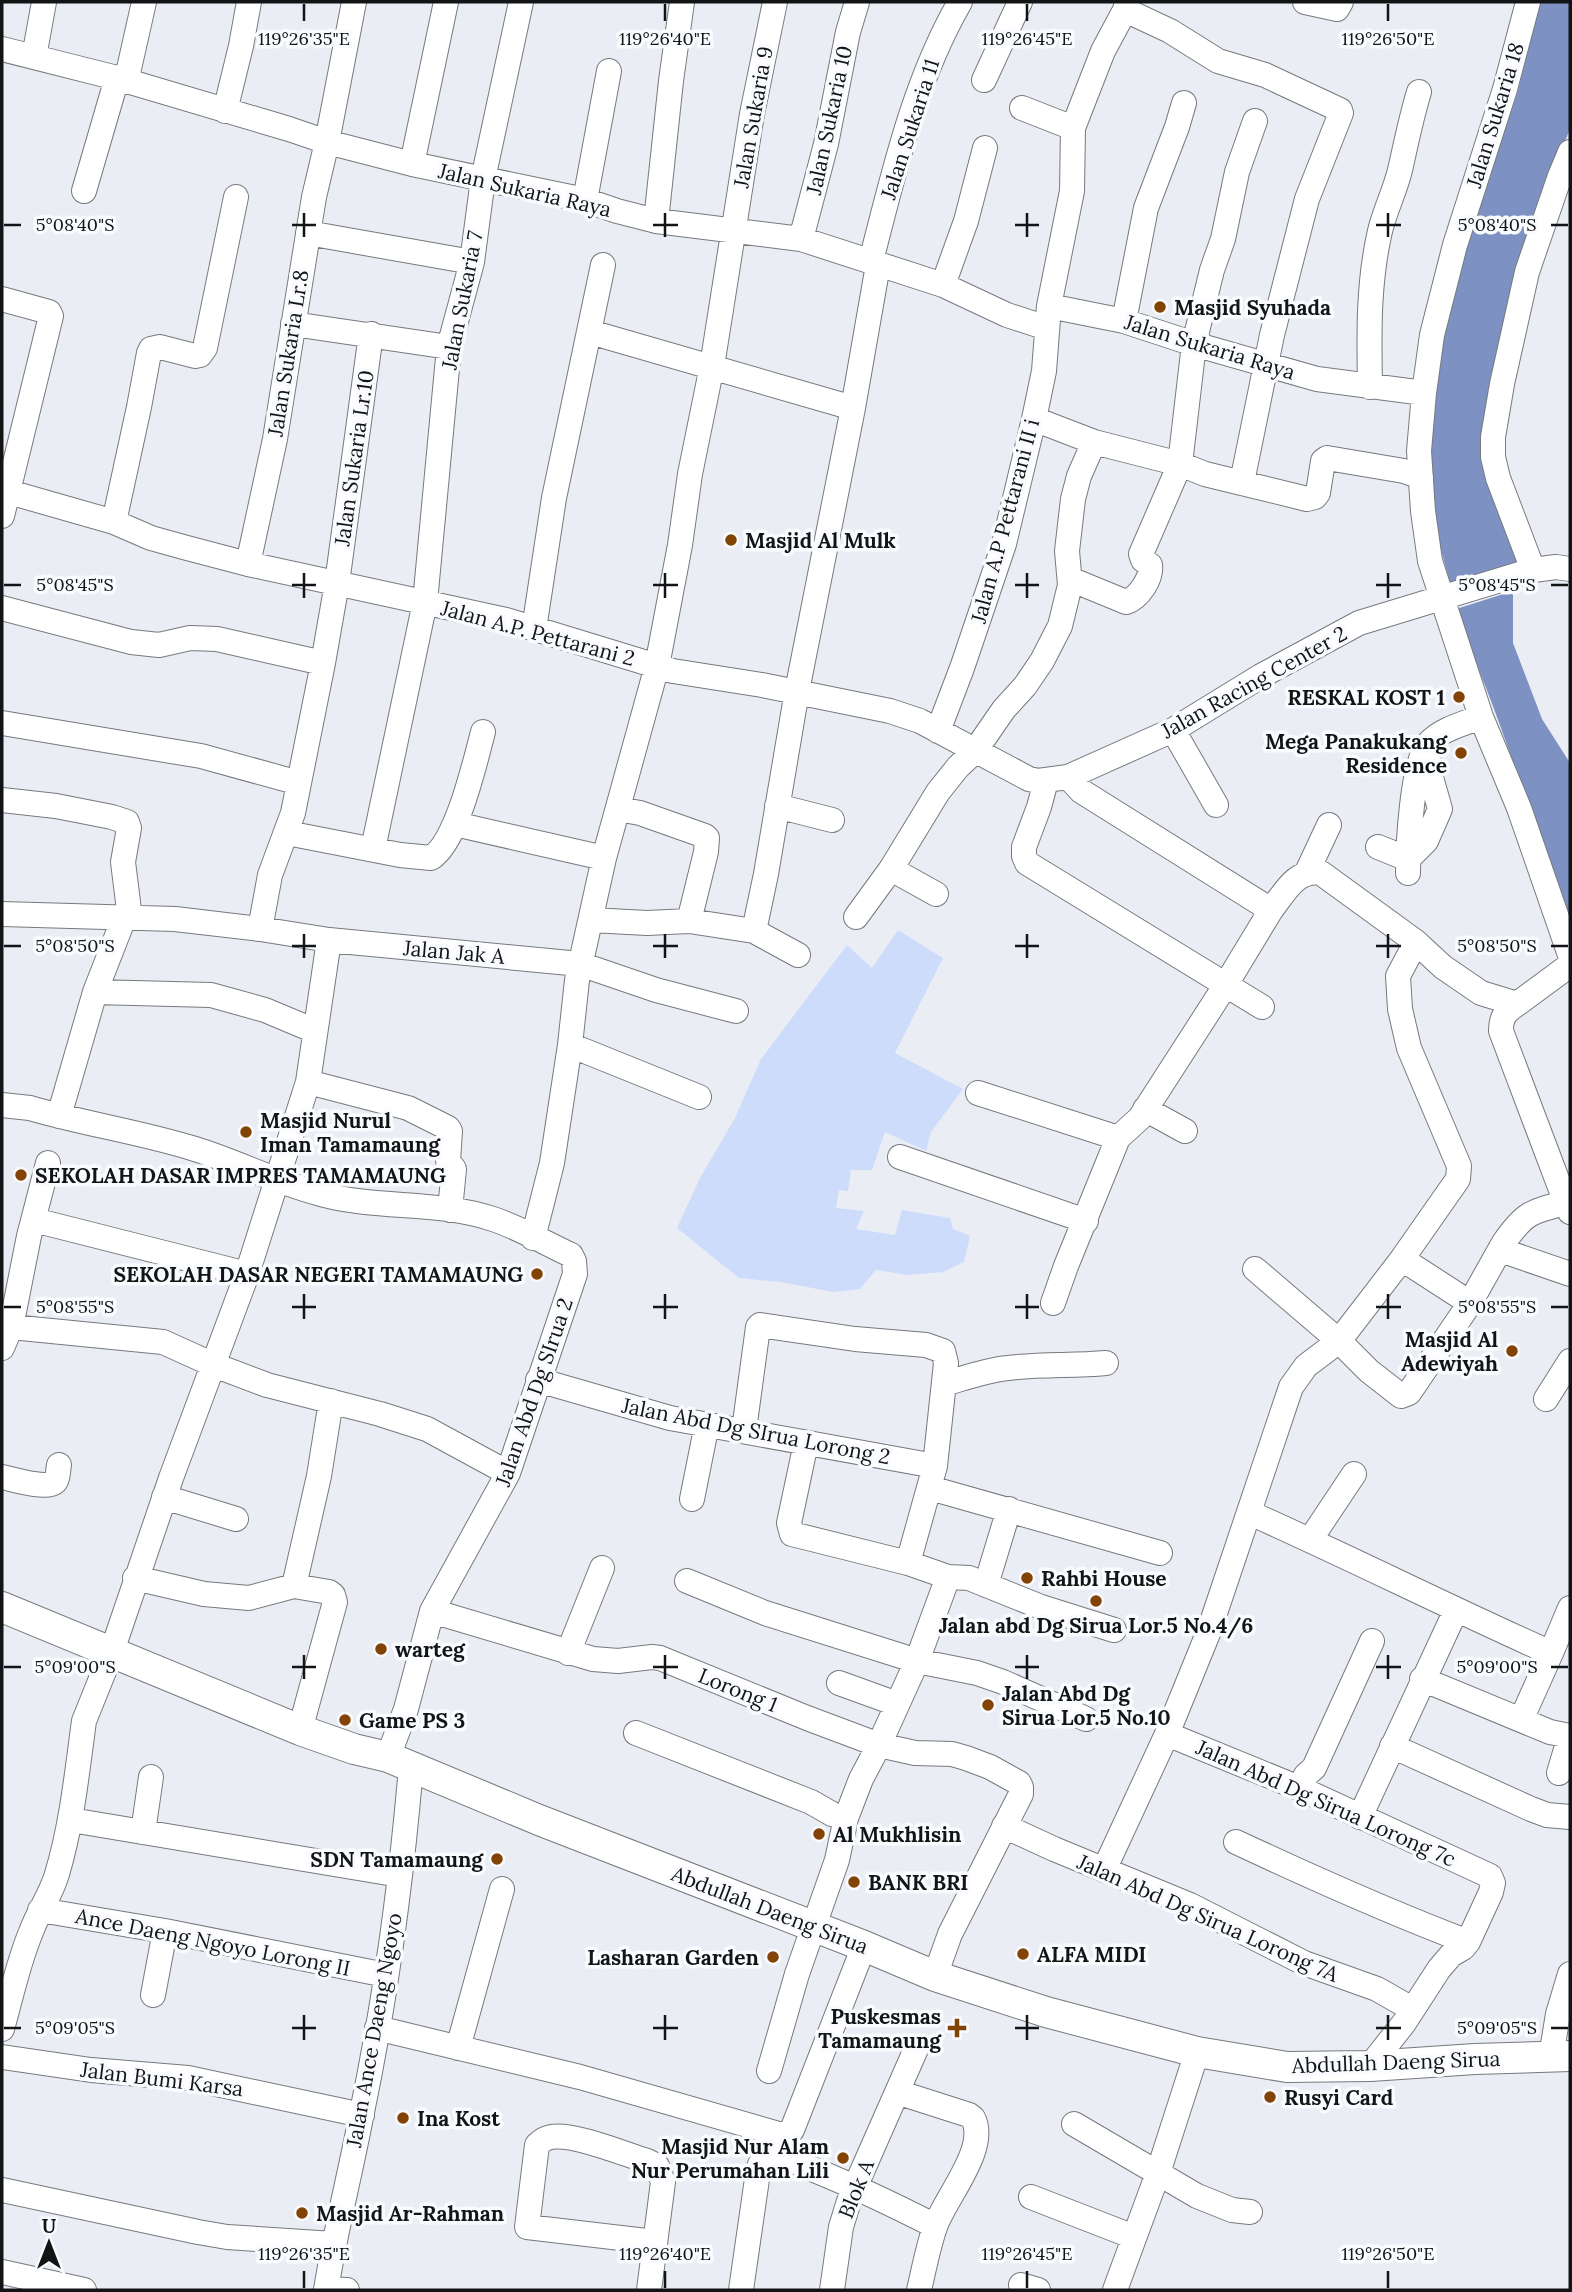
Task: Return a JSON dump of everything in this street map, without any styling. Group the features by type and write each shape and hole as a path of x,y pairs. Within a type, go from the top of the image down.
{"main road":[{"name":"Abdullah Daeng Sirua","path":"2,1607 300,1730 399,1762 935,1976 1046,2012 1197,2052 1287,2067 1561,2057"}],"street":[{"path":"34,57 44,2"},
{"path":"84,191 144,2"},
{"path":"225,111 242,46 249,2"},
{"name":"Jalan Sukaria Lr.8","path":"248,564 275,439 314,197 354,2"},
{"path":"412,164 446,2"},
{"name":"Jalan Sukaria 7","path":"373,849 425,602 449,347 472,262 483,179 521,2"},
{"path":"656,221 682,2"},
{"name":"Jalan Sukaria 9","path":"533,1238 552,1163 580,964 604,858 657,666 775,2"},
{"name":"Jalan Sukaria 10","path":"801,239 826,144 848,32 858,2"},
{"name":"Jalan Sukaria 11","path":"754,931 797,691 853,408 874,263 897,160 921,82 960,2"},
{"path":"984,79 1020,2"},
{"path":"1305,2 1337,9 1341,2"},
{"name":"Jalan Sukaria 18","path":"1528,2 1505,89 1446,278 1432,335 1419,450 1430,561 1446,597 1481,717 1519,807 1570,955"},
{"path":"1022,108 1073,128 1103,51 1126,6 1218,61 1265,75 1340,110 1307,200 1272,335 1242,482"},
{"name":"Jalan Sukaria Raya","path":"2,48 412,164 585,200 656,221 801,239 943,285 1007,315 1124,321 1317,379 1424,393"},
{"path":"585,200 609,71"},
{"path":"1370,387 1369,312 1376,249 1400,173 1410,121 1419,92"},
{"path":"1124,321 1146,208 1184,103"},
{"path":"1070,579 1126,602 1141,593 1151,568 1142,558 1143,549 1180,464 1194,344 1226,226 1237,172 1255,121"},
{"name":"Jalan A.P Pettarani II i","path":"938,731 1004,544 1034,419 1044,371 1048,317 1072,191 1073,128"},
{"path":"943,285 966,221 985,148"},
{"path":"1528,572 1498,478 1493,457 1493,437 1527,272 1570,152"},
{"path":"114,522 149,353 151,349 160,347 200,355 205,348 236,197"},
{"path":"308,233 472,262"},
{"path":"534,629 554,498 603,265"},
{"path":"2,299 49,312 51,316 4,500"},
{"path":"293,324 449,347"},
{"path":"590,332 853,408"},
{"name":"Jalan Sukaria Lr.10","path":"260,929 270,875 279,846 287,833 299,783 323,663 337,583 371,334"},
{"path":"1034,419 1094,442 1290,496 1310,498 1318,493 1323,461 1327,457 1404,471 1421,477"},
{"path":"856,917 891,869 938,792 975,751 1042,661 1064,614 1070,579 1067,551 1073,499 1094,442"},
{"name":"Jalan A.P. Pettarani 2","path":"4,500 114,522 151,538 248,564 506,620 698,676 797,691 890,711 920,721 1030,779 1057,779"},
{"name":"Jalan Racing Center 2","path":"1057,779 1173,730 1261,676 1359,623 1528,572 1556,567 1570,569"},
{"path":"2,608 131,642 159,645 190,639 217,639 323,663"},
{"path":"1378,847 1408,866 1418,769 1427,744 1434,738 1481,717"},
{"path":"2,723 201,756 299,783"},
{"path":"1173,730 1216,805"},
{"path":"287,833 400,855 431,858 439,852 455,824 483,732"},
{"path":"1262,1007 1027,863 1024,848 1039,807 1057,779 1081,791 1271,910"},
{"path":"2,800 56,806 127,822 123,862 127,918 95,992 59,1116"},
{"path":"777,806 832,820"},
{"path":"618,809 640,813 707,838 690,921"},
{"path":"455,824 604,858"},
{"path":"1053,1303 1118,1138 1130,1129 1145,1110 1271,910 1297,878 1307,872 1329,825"},
{"path":"891,869 936,894"},
{"path":"1307,872 1321,873 1416,942 1443,967 1480,993 1517,1004"},
{"name":"Jalan Jak A","path":"2,914 183,920 329,940 580,964 736,1011"},
{"path":"591,920 646,923 690,921 754,931 798,955"},
{"path":"2,2029 30,1934 57,1876 71,1820 84,1721 111,1654 135,1578 247,1274 308,1082 329,940"},
{"path":"1104,1870 1167,1734 1213,1619 1291,1387 1306,1366 1339,1340 1402,1259 1452,1189 1459,1173 1459,1166 1409,1048 1400,1010 1398,976 1416,942"},
{"path":"1255,1269 1339,1340 1397,1395 1409,1394 1470,1303 1503,1244 1524,1217 1536,1210 1569,1206 1501,1031 1501,1019 1508,1010 1570,965"},
{"path":"95,992 211,995 265,1010 315,1031"},
{"path":"570,1045 699,1097"},
{"path":"308,1082 408,1108 449,1130 449,1161 454,1169 450,1210"},
{"path":"978,1093 1118,1138"},
{"name":"Jalan Abd Dg SIrua 2","path":"2,1105 30,1108 194,1149 244,1166 275,1181 358,1202 407,1204 493,1219 570,1255 575,1273 508,1473 432,1611 406,1709 399,1762"},
{"path":"1145,1110 1185,1131"},
{"path":"900,1157 1086,1221"},
{"path":"48,1163 5,1330 154,1339 267,1385 427,1429 508,1473"},
{"path":"34,1220 247,1274"},
{"path":"1503,1244 1512,1254 1570,1274"},
{"path":"1402,1259 1470,1303"},
{"path":"744,1430 758,1327 762,1324 838,1337 896,1341 940,1348 946,1363 933,1477 908,1563"},
{"path":"1546,1399 1570,1361"},
{"path":"944,1384 1010,1367 1106,1363"},
{"name":"Jalan Abd Dg SIrua Lorong 2","path":"538,1380 670,1418 806,1443 933,1477 1009,1509 1160,1553"},
{"path":"294,1586 319,1476 331,1401"},
{"path":"692,1499 708,1424"},
{"path":"806,1443 789,1522 792,1534 908,1563 948,1577 968,1578 1041,1607 1114,1630"},
{"path":"2,1477 52,1485 56,1481 59,1465"},
{"path":"1310,1540 1354,1474"},
{"path":"164,1497 236,1519"},
{"path":"986,1585 1009,1509"},
{"path":"1250,1513 1551,1653"},
{"path":"568,1653 601,1568"},
{"path":"769,2071 797,1974 837,1860 846,1818 861,1779 917,1661 948,1577"},
{"path":"135,1578 204,1594 239,1598 249,1598 294,1586 330,1592 335,1599 300,1730"},
{"path":"687,1581 765,1613 917,1661 977,1673 1086,1718"},
{"path":"1521,1720 1570,1608"},
{"path":"1360,1817 1456,1610"},
{"name":"Lorong 1","path":"432,1611 593,1659 618,1661 660,1658 879,1745 915,1753 952,1754 967,1758 1019,1783 1021,1794 1004,1826"},
{"path":"1299,1788 1306,1775 1314,1768 1372,1641"},
{"path":"1422,1679 1550,1732 1570,1736 1559,1773"},
{"path":"839,1683 897,1704"},
{"path":"636,1732 846,1818"},
{"name":"Jalan Abd Dg Sirua Lorong 7c","path":"1167,1734 1299,1788 1486,1872 1493,1882 1492,1892 1468,1942"},
{"path":"1392,1746 1531,1809 1547,1815 1570,1817"},
{"name":"Jalan Ance Daeng Ngoyo","path":"333,2290 334,2244 362,2115 387,1975 400,1875 399,1762"},
{"path":"143,1832 151,1777"},
{"path":"71,1820 400,1875"},
{"path":"935,1976 950,1934 1004,1826"},
{"name":"Jalan Abd Dg Sirua Lorong 7A","path":"1004,1826 1189,1905 1304,1963 1377,1989 1412,2008"},
{"path":"1236,1842 1408,1920 1468,1942 1439,1969 1404,2023 1370,2066"},
{"path":"458,2048 502,1889"},
{"name":"Ance Daeng Ngoyo Lorong II","path":"40,1910 165,1931 387,1975"},
{"path":"153,1994 165,1931"},
{"path":"377,2028 580,2077 786,2134 792,2130 864,1946"},
{"path":"1561,2057 1558,2014 1570,1974"},
{"name":"Blok A","path":"832,2290 841,2227 916,2049"},
{"path":"1115,2290 1158,2173 1197,2052"},
{"name":"Jalan Bumi Karsa","path":"2,2057 90,2070 188,2078 362,2115"},
{"path":"897,2092 968,2115 976,2122 973,2152 935,2226 919,2290"},
{"path":"1074,2124 1197,2196 1232,2210 1250,2212"},
{"path":"649,2290 663,2182 657,2166 569,2137 552,2137 537,2145 527,2227 655,2242"},
{"path":"741,2290 758,2172 762,2161 773,2157 786,2159 857,2187 935,2226"},
{"path":"2,2190 227,2237 334,2244"},
{"path":"1031,2197 1134,2237"},
{"path":"2,2272 84,2290"}],"shaded area":[{"path":"1536,2 1570,2 1570,129 1549,181 1488,434 1520,562 1450,583 1436,519 1429,446 1436,375 1453,293 1482,195 1517,94 1531,39"},
{"path":"1513,591 1513,643 1542,719 1570,763 1570,937 1502,731 1453,610"},
{"path":"898,930 943,958 895,1053 963,1089 931,1132 926,1151 885,1132 872,1170 851,1170 848,1191 839,1190 836,1208 864,1211 856,1229 895,1235 902,1210 950,1218 953,1229 970,1236 964,1262 943,1272 908,1275 876,1270 860,1289 833,1292 781,1282 739,1278 677,1228 700,1178 735,1118 761,1059 847,945 872,968"}],"place":[{"name":"Masjid Syuhada","path":"1160,307"},
{"name":"Masjid Al Mulk","path":"731,540"},
{"name":"RESKAL KOST 1","path":"1459,697"},
{"name":"Mega Panakukang Residence","path":"1461,753"},
{"name":"Masjid Nurul Iman Tamamaung","path":"246,1132"},
{"name":"SEKOLAH DASAR IMPRES TAMAMAUNG","path":"21,1175"},
{"name":"SEKOLAH DASAR NEGERI TAMAMAUNG","path":"537,1274"},
{"name":"Masjid Al Adewiyah","path":"1512,1351"},
{"name":"Rahbi House","path":"1027,1578"},
{"name":"Jalan abd Dg Sirua Lor.5 No.4/6","path":"1096,1601"},
{"name":"warteg","path":"381,1649"},
{"name":"Jalan Abd Dg Sirua Lor.5 No.10","path":"988,1705"},
{"name":"Game PS 3","path":"345,1720"},
{"name":"Al Mukhlisin","path":"819,1834"},
{"name":"SDN Tamamaung","path":"497,1859"},
{"name":"BANK BRI","path":"854,1882"},
{"name":"ALFA MIDI","path":"1023,1954"},
{"name":"Lasharan Garden","path":"773,1957"},
{"name":"Puskesmas Tamamaung","path":"957,2028"},
{"name":"Rusyi Card","path":"1270,2097"},
{"name":"Ina Kost","path":"403,2118"},
{"name":"Masjid Nur Alam Nur Perumahan Lili","path":"843,2158"},
{"name":"Masjid Ar-Rahman","path":"302,2213"}]}
